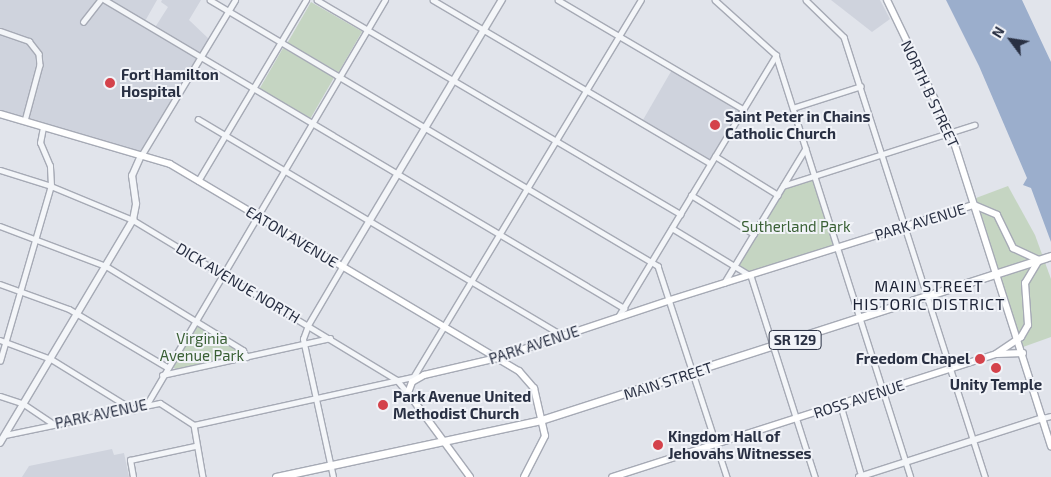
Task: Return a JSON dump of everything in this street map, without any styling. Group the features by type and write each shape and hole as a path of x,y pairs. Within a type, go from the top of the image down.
{"main road":[{"name":"NORTH B STREET","path":"887,0 951,133 1023,353 1051,446"},
{"name":"EATON AVENUE","path":"0,114 170,164 519,371 532,385 544,440 524,477"},
{"name":"PARK AVENUE","path":"424,375 497,358 670,300 974,205 997,215 1013,248 1041,259"},
{"name":"MAIN STREET","path":"276,477 541,420 774,347 1051,256"},
{"path":"1018,339 1028,320 1024,292 1026,279 1041,259"},
{"name":"ROSS AVENUE","path":"612,477 631,474 716,444 952,370 996,354 1018,339"},
{"path":"996,354 1023,353"},
{"path":"408,393 412,382 424,375"},
{"name":"DICK AVENUE NORTH","path":"408,393 470,477"}],"street":[{"path":"83,22 100,0"},
{"path":"105,0 624,308"},
{"path":"210,0 652,261 661,270 727,477"},
{"path":"0,443 3,435 52,359 77,313 133,220 136,204 132,176 140,156 234,0"},
{"path":"198,182 306,0"},
{"path":"317,0 681,214"},
{"path":"147,404 167,367 385,0"},
{"path":"433,0 710,164"},
{"path":"334,477 305,346 304,332 502,0"},
{"path":"558,0 743,109"},
{"path":"414,376 641,0"},
{"path":"715,0 776,55 910,477"},
{"path":"806,0 844,37 952,370 973,442 986,477"},
{"path":"0,31 29,41 39,54 38,74 24,121"},
{"path":"618,317 776,55"},
{"path":"793,108 861,86"},
{"path":"198,119 472,279 564,336"},
{"path":"783,186 974,125"},
{"path":"0,361 51,186 50,166 40,143 43,127"},
{"path":"722,284 735,266 805,149"},
{"path":"715,156 778,195"},
{"name":"DICK AVENUE NORTH","path":"0,170 51,186 133,220 397,380 408,393"},
{"path":"691,195 754,234"},
{"path":"0,226 37,237 106,266 243,350 246,357"},
{"path":"672,228 751,276 815,477"},
{"path":"0,284 21,290 77,313 167,367"},
{"path":"162,376 305,346 330,338"},
{"path":"0,340 52,359 134,410"},
{"name":"PARK AVENUE","path":"3,435 134,410 147,404 160,403 194,425 424,375"},
{"path":"0,396 24,404 54,424"},
{"path":"840,406 861,477 1051,416"},
{"path":"194,425 195,446 203,477"},
{"path":"134,477 130,460 195,446"}],"shaded area":[{"name":"Fort Hamilton Hospital","path":"0,0 157,0 144,23 154,29 168,7 161,2 162,0 201,0 189,20 210,40 141,156 0,114"},
{"path":"831,0 880,0 890,19 872,32"},
{"path":"673,68 743,108 712,163 642,123"},
{"path":"112,449 114,455 124,453 129,477 22,477 29,466"}],"green space":[{"path":"311,2 362,32 339,72 288,43"},
{"path":"283,48 334,78 311,118 260,89"},
{"name":"Sutherland Park","path":"814,176 837,248 751,276 735,266 783,186"},
{"path":"1008,186 1035,235 1051,279 1051,337 1023,347 976,198"},
{"name":"Virginia Avenue Park","path":"195,325 236,347 238,354 235,358 175,369 172,365"}],"water":[{"path":"946,0 1022,0 1051,62 1051,242 1031,188 1023,185 1027,178 979,66"}],"place":[{"name":"Fort Hamilton Hospital","path":"110,83"},
{"name":"Saint Peter in Chains Catholic Church","path":"715,125"},
{"name":"Freedom Chapel","path":"980,359"},
{"name":"Unity Temple","path":"996,368"},
{"name":"Park Avenue United Methodist Church","path":"383,405"},
{"name":"Kingdom Hall of Jehovahs Witnesses","path":"658,445"}],"district":[{"name":"MAIN STREET HISTORIC DISTRICT","path":"929,295"}]}
